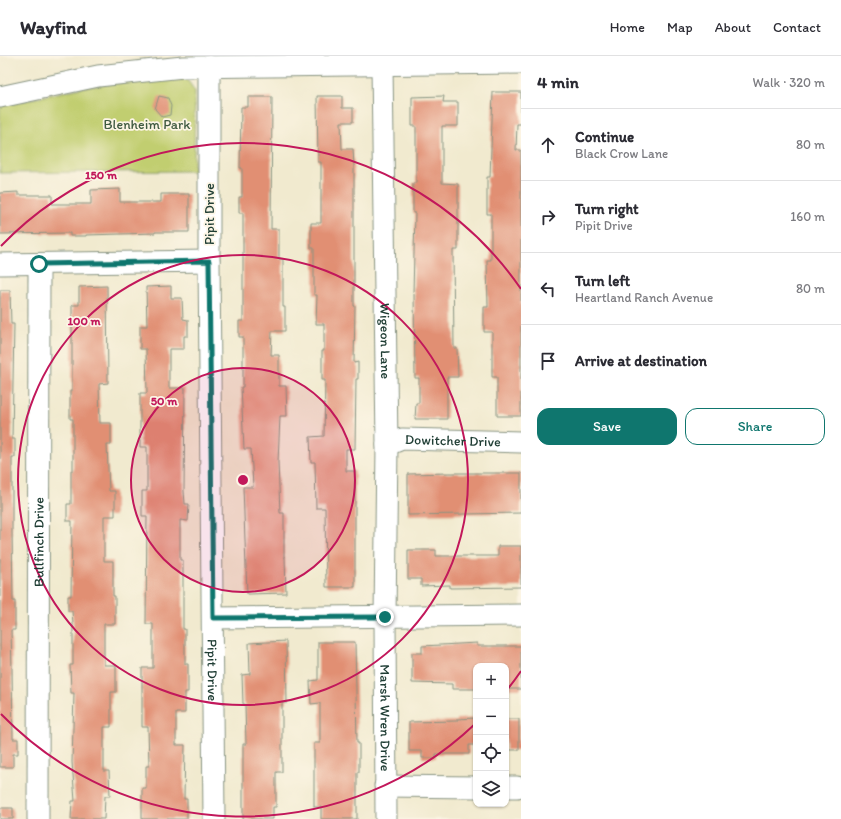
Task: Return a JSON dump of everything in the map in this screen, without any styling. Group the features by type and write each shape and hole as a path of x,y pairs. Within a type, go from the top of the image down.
{"street":[{"path":"0,96 98,76 209,66 521,63"},
{"name":"Wigeon Lane","path":"382,65 387,445 385,617"},
{"name":"Pipit Drive","path":"209,66 209,261 214,819"},
{"path":"0,264 209,261"},
{"name":"Bullfinch Drive","path":"38,819 39,264"},
{"name":"Dowitcher Drive","path":"387,445 402,439 521,442"},
{"path":"213,618 521,615"},
{"name":"Marsh Wren Drive","path":"385,617 386,819"},
{"path":"385,786 473,787"}],"green space":[{"name":"Blenheim Park","path":"183,74 195,91 194,171 0,173 0,106 80,88"}],"building":[{"path":"493,92 521,92 521,124 517,124 516,150 521,150 521,416 497,416 497,377 492,377 492,332 484,332 484,307 488,307 487,260 491,260 491,214 487,214 487,177 490,177"},
{"path":"159,96 168,98 171,106 170,115 162,117 155,109"},
{"path":"317,96 342,96 342,108 353,108 353,122 341,122 342,149 353,149 354,166 354,363 358,362 358,379 356,379 355,449 346,449 346,471 355,471 355,587 326,587 325,508 316,508 315,462 311,462 310,437 324,436 325,380 322,380 324,324 316,324 317,295 314,295 314,248 311,248 311,223 321,223 321,162 318,162"},
{"path":"444,96 443,102 458,102 458,126 442,126 442,183 458,184 458,250 453,250 454,348 457,348 458,377 447,377 447,419 415,419 416,403 419,403 419,378 415,378 413,293 415,213 413,213 413,183 416,183 416,126 412,126 412,97"},
{"path":"248,97 272,97 271,229 279,229 279,259 283,259 283,307 285,307 285,331 272,331 271,355 279,355 279,386 286,386 287,416 280,416 278,462 280,513 284,513 286,593 247,594 243,487 253,487 251,449 244,449 241,387 243,387 243,337 239,337 239,321 243,321 243,213 239,213 239,197 242,197 242,168 240,168 241,107 248,107"},
{"path":"120,189 120,202 161,202 161,194 189,194 189,232 155,232 86,236 70,236 70,233 0,234 0,193 18,192 18,195 52,195 52,204 91,204 91,190"},
{"path":"107,286 108,383 99,384 100,423 111,423 111,445 107,445 109,491 115,491 115,516 104,516 104,561 113,561 113,596 115,596 115,624 104,624 104,665 116,665 116,692 111,692 111,727 104,727 104,771 109,771 110,796 105,796 104,819 71,819 72,801 75,801 72,762 74,693 71,693 70,665 73,665 73,624 72,611 68,611 68,596 71,596 72,521 67,521 67,504 71,504 71,470 73,470 73,419 70,419 70,391 72,391 72,305 79,305 79,287"},
{"path":"171,286 171,298 182,298 183,319 188,320 188,336 184,336 184,349 169,349 169,388 185,388 184,491 185,504 189,504 188,521 180,520 180,560 183,560 183,629 185,629 185,664 188,664 188,692 185,692 185,713 176,713 176,745 185,745 184,799 187,799 187,819 142,819 142,788 146,788 146,766 149,766 148,727 142,727 142,668 153,668 153,624 146,624 147,516 142,516 142,491 147,491 147,447 140,447 140,393 147,393 146,349 140,349 140,326 147,326 146,287"},
{"path":"0,290 10,290 11,324 14,324 12,439 15,439 15,457 12,457 12,532 15,630 11,630 13,739 18,739 18,754 13,754 13,767 0,767"},
{"path":"521,473 521,513 408,515 408,474"},
{"path":"498,546 521,546 521,587 450,588 450,585 421,586 421,579 408,579 408,550 436,550 436,556 498,556"},
{"path":"286,641 287,703 282,703 282,772 276,772 276,807 273,807 273,819 243,819 243,744 246,744 245,704 243,704 242,675 250,674 249,643"},
{"path":"318,642 355,642 357,743 359,743 359,772 357,772 357,819 321,819 321,807 314,807 314,743 320,743 320,703 311,704 310,681 318,680"},
{"path":"477,643 477,646 521,646 521,689 509,689 509,663 473,663 473,689 452,689 452,684 412,683 412,653 422,653 422,646"},
{"path":"473,718 473,745 469,745 469,754 436,754 436,758 422,758 422,751 409,751 409,722 457,721 457,719"},
{"path":"509,719 519,719 519,750 509,750"},
{"path":"0,808 13,808 13,819 0,819"}],"route":[{"path":"39,264 209,261 213,618 385,617"}]}
